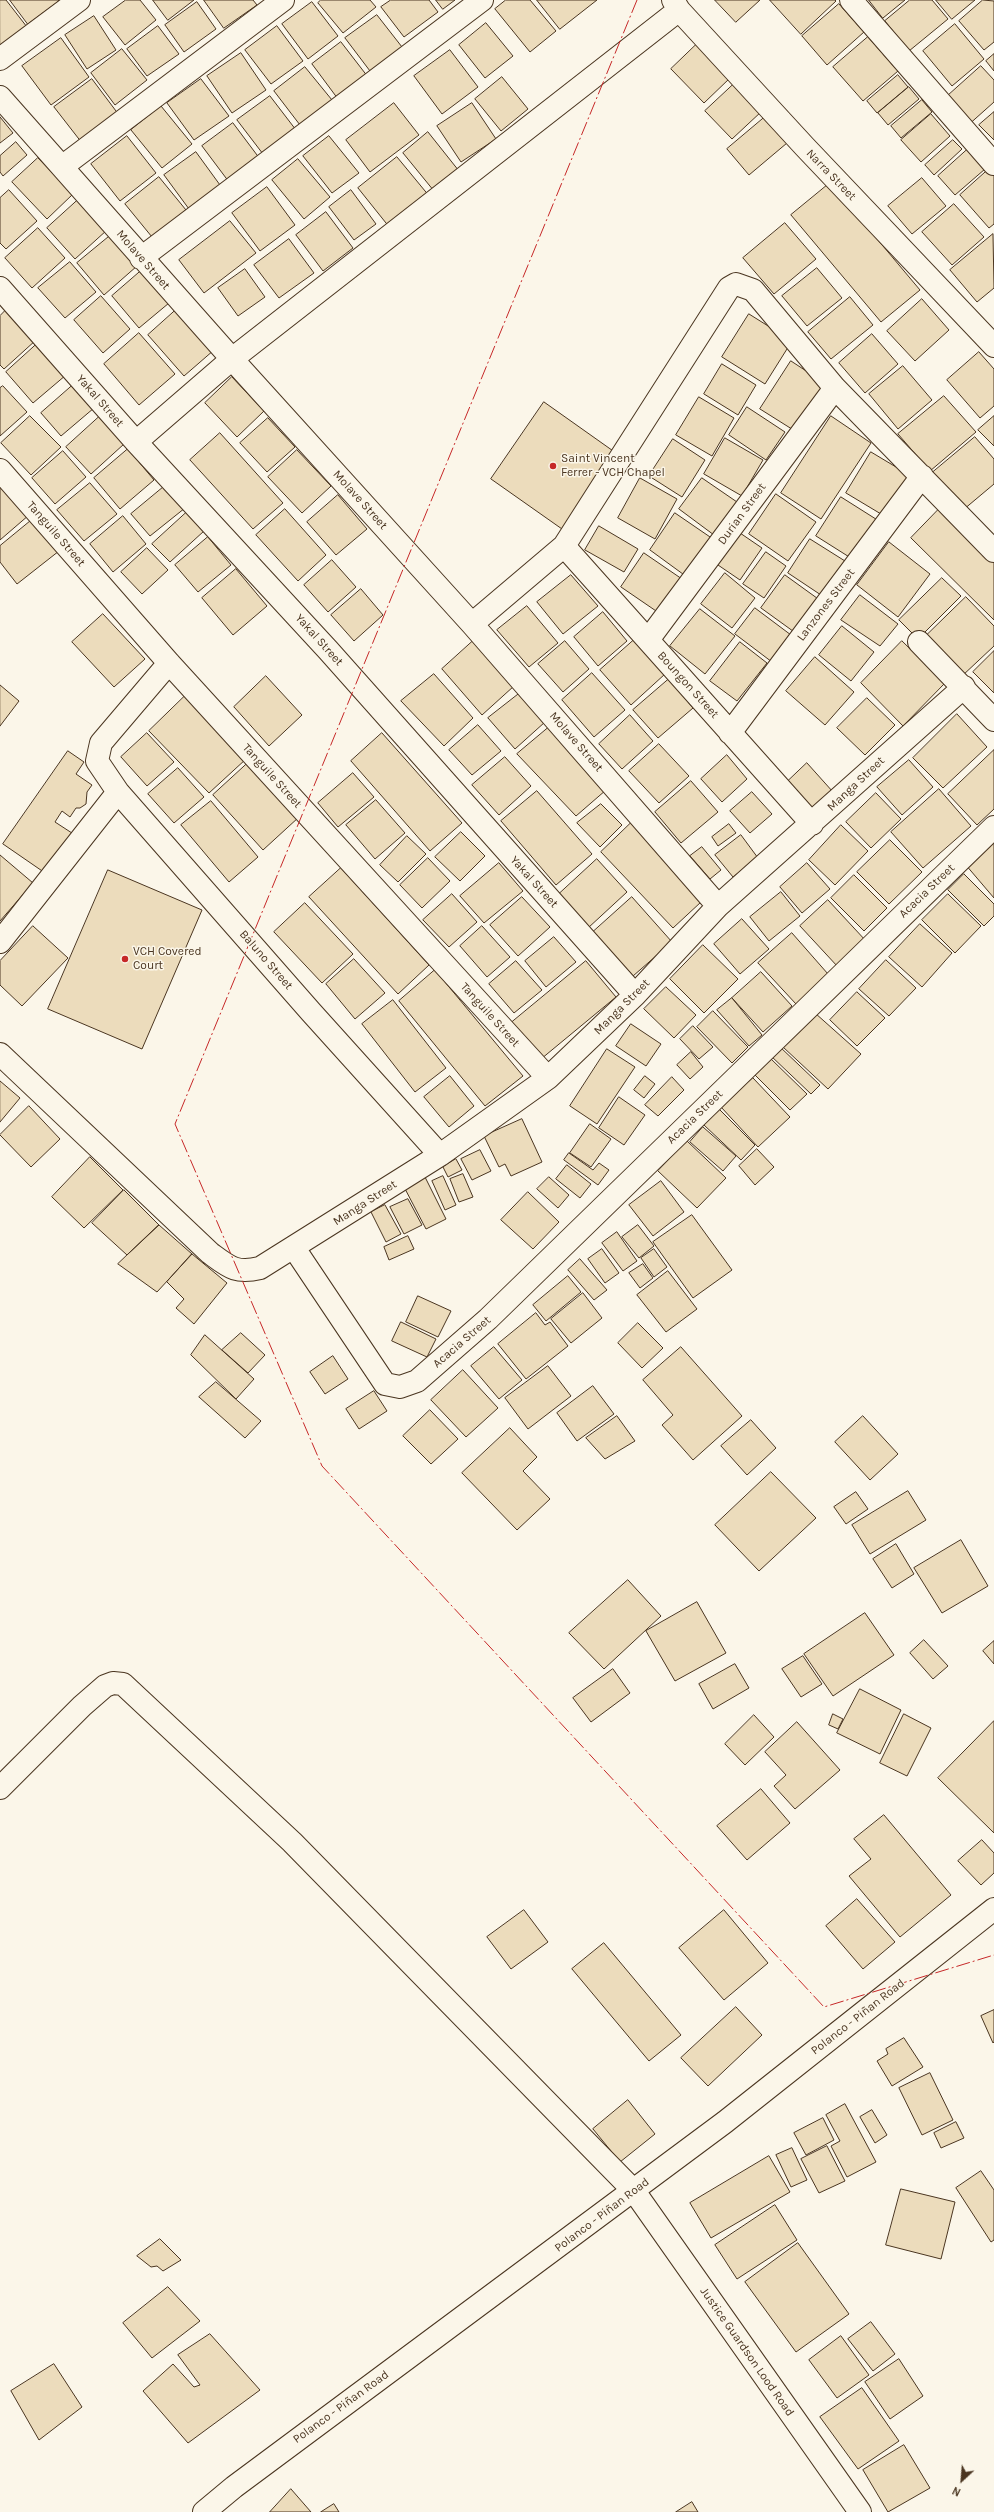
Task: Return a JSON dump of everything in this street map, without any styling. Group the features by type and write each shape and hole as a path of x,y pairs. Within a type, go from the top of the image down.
{"street":[{"path":"0,59 79,0"},
{"path":"63,166 283,0"},
{"path":"142,258 482,0"},
{"path":"851,0 994,164"},
{"path":"136,442 232,359 676,5"},
{"name":"Narra Street","path":"676,5 805,147 994,346"},
{"name":"Molave Street","path":"0,97 63,166 232,359 472,624 718,906"},
{"path":"472,624 564,546 729,288 736,284 753,290 835,388 994,551"},
{"name":"Yakal Street","path":"0,288 136,442 328,650 635,995"},
{"name":"Durian Street","path":"648,640 835,388"},
{"name":"Tanguile Street","path":"0,470 169,663 548,1078"},
{"name":"Lanzones Street","path":"730,733 922,476"},
{"name":"Boungon Street","path":"564,546 812,824"},
{"path":"919,642 964,687 994,720"},
{"name":"Baluno Street","path":"169,663 101,743 97,761 118,792 311,1012 440,1155"},
{"name":"Manga Street","path":"0,1054 210,1253 230,1268 247,1272 260,1268 440,1155 548,1078 635,995 718,906 812,824 964,687"},
{"path":"0,942 118,792"},
{"name":"Acacia Street","path":"294,1248 385,1384 400,1387 416,1381 488,1319 994,827"},
{"name":"Justice Guardson Lood Road","path":"0,1788 82,1706 105,1686 113,1683 122,1684 292,1842 634,2191 860,2512"},
{"name":"Polanco - Piñan Road","path":"204,2512 234,2487 732,2117 994,1909"}],"building":[{"path":"0,0 6,0 27,27 0,47"},
{"path":"10,0 58,0 59,1 28,24"},
{"path":"126,0 140,0 156,20 125,45 103,17"},
{"path":"153,0 194,0 168,20"},
{"path":"204,0 253,0 257,5 224,28"},
{"path":"321,0 370,0 376,7 343,33 318,3"},
{"path":"391,0 429,0 438,12 404,37 381,7"},
{"path":"436,0 455,0 443,9"},
{"path":"506,0 530,0 556,31 530,52 495,9"},
{"path":"537,0 597,0 560,29"},
{"path":"715,0 760,0 736,22"},
{"path":"770,0 835,0 836,1 801,34"},
{"path":"869,0 905,0 883,18"},
{"path":"910,0 932,0 948,19 909,51 885,21"},
{"path":"936,0 975,0 952,19"},
{"path":"983,0 994,1 994,42 984,50 959,21"},
{"path":"197,2 216,29 184,52 165,25"},
{"path":"312,2 338,36 308,59 282,24"},
{"path":"839,4 864,32 827,65 802,36"},
{"path":"377,15 402,47 370,71 345,38"},
{"path":"94,16 116,50 87,69 65,35"},
{"path":"486,23 513,56 485,78 459,45"},
{"path":"955,24 984,59 952,86 923,51"},
{"path":"158,26 179,54 147,76 127,49"},
{"path":"277,26 303,61 271,84 245,50"},
{"path":"868,37 898,71 863,101 833,67"},
{"path":"61,38 89,77 51,105 22,66"},
{"path":"341,42 368,77 338,99 312,64"},
{"path":"697,44 730,78 704,103 671,69"},
{"path":"122,49 147,80 115,105 91,73"},
{"path":"450,50 478,87 442,114 414,76"},
{"path":"241,53 266,90 232,113 207,76"},
{"path":"994,54 994,71 986,61"},
{"path":"981,66 994,80 994,102 966,127 942,101"},
{"path":"305,67 332,100 300,125 274,91"},
{"path":"898,75 908,87 877,113 867,101"},
{"path":"502,77 528,109 501,131 475,99"},
{"path":"92,79 119,115 82,143 54,107"},
{"path":"201,79 229,116 194,140 167,103"},
{"path":"735,83 762,111 732,139 705,111"},
{"path":"909,87 919,99 888,125 878,113"},
{"path":"270,96 296,130 263,154 237,120"},
{"path":"922,100 932,112 901,138 891,126"},
{"path":"394,103 419,135 370,172 346,140"},
{"path":"472,103 496,139 461,162 437,126"},
{"path":"161,106 192,144 162,168 131,130"},
{"path":"994,112 994,140 979,125"},
{"path":"931,114 950,136 921,162 901,140"},
{"path":"0,117 13,133 0,143"},
{"path":"765,117 787,143 749,175 727,149"},
{"path":"233,123 260,159 229,182 202,146"},
{"path":"428,132 459,171 434,191 403,153"},
{"path":"127,136 156,173 120,201 91,164"},
{"path":"329,136 359,173 332,193 303,156"},
{"path":"953,140 962,149 934,175 925,165"},
{"path":"16,142 27,155 3,176 0,172 0,156"},
{"path":"968,149 985,169 955,195 938,176"},
{"path":"196,152 220,185 189,209 164,175"},
{"path":"397,157 430,197 390,228 358,188"},
{"path":"38,158 73,194 47,219 12,182"},
{"path":"298,159 330,197 304,219 272,180"},
{"path":"989,169 994,175 994,224 989,228 960,195"},
{"path":"159,177 186,210 152,237 125,204"},
{"path":"922,178 946,206 912,234 888,206"},
{"path":"830,183 920,290 881,322 791,215"},
{"path":"267,187 295,225 260,251 232,213"},
{"path":"9,190 37,221 6,249 0,243 0,198"},
{"path":"351,190 376,224 354,240 329,207"},
{"path":"79,199 107,230 75,259 47,228"},
{"path":"954,204 984,237 952,265 922,232"},
{"path":"326,212 353,248 323,271 296,235"},
{"path":"230,221 256,253 204,293 179,260"},
{"path":"785,223 816,259 774,294 743,258"},
{"path":"38,228 65,258 32,288 5,258"},
{"path":"993,234 994,288 977,302 950,270"},
{"path":"111,235 137,266 104,295 77,263"},
{"path":"289,239 314,273 279,298 254,265"},
{"path":"70,262 96,292 65,318 38,288"},
{"path":"817,268 842,298 807,326 782,296"},
{"path":"245,269 265,297 238,316 218,288"},
{"path":"142,270 169,303 139,328 112,296"},
{"path":"101,296 130,329 103,353 74,320"},
{"path":"850,297 873,325 831,359 808,332"},
{"path":"922,299 949,330 915,361 887,331"},
{"path":"7,309 36,340 4,369 0,365 0,316"},
{"path":"177,309 214,350 184,376 148,335"},
{"path":"749,314 792,341 765,384 722,357"},
{"path":"139,333 175,374 139,405 104,364"},
{"path":"872,334 898,364 865,393 839,363"},
{"path":"38,343 66,375 33,403 6,372"},
{"path":"979,352 994,369 994,406 980,418 947,380"},
{"path":"791,361 826,384 795,431 760,409"},
{"path":"722,364 756,385 738,415 704,394"},
{"path":"903,366 932,400 898,429 869,394"},
{"path":"232,377 264,411 237,437 205,403"},
{"path":"73,385 94,408 61,436 41,413"},
{"path":"3,386 27,412 0,436 0,388"},
{"path":"944,396 976,432 930,471 898,434"},
{"path":"699,397 734,418 712,456 676,435"},
{"name":"Saint Vincent Ferrer - VCH Chapel","path":"544,402 616,453 562,529 491,479"},
{"path":"747,407 785,432 766,460 729,435"},
{"path":"30,416 61,447 31,475 1,443"},
{"path":"831,416 871,443 821,519 781,493"},
{"path":"994,416 994,446 978,430"},
{"path":"99,417 124,444 91,474 66,447"},
{"path":"268,418 295,447 267,472 240,443"},
{"path":"220,433 283,503 253,529 190,460"},
{"path":"975,437 994,459 994,484 963,510 932,473"},
{"path":"725,438 763,460 742,496 704,474"},
{"path":"673,439 705,460 682,497 649,476"},
{"path":"128,449 154,480 120,509 94,478"},
{"path":"297,450 331,486 302,513 268,477"},
{"path":"63,451 86,477 55,504 32,478"},
{"path":"871,452 911,476 886,517 846,493"},
{"path":"640,478 677,499 655,539 618,518"},
{"path":"702,478 737,502 714,535 679,509"},
{"path":"90,483 117,514 84,541 57,510"},
{"path":"3,485 29,515 0,540 0,488"},
{"path":"166,485 185,508 150,536 131,514"},
{"path":"776,494 816,522 788,561 749,534"},
{"path":"338,495 367,529 336,555 307,522"},
{"path":"841,497 879,521 854,560 816,536"},
{"path":"941,507 994,560 994,620 911,538"},
{"path":"285,509 326,555 298,581 256,535"},
{"path":"187,512 204,531 170,562 152,544"},
{"path":"675,513 713,539 687,577 650,550"},
{"path":"123,516 146,544 113,572 90,544"},
{"path":"33,519 59,551 17,584 0,562 0,546"},
{"path":"599,526 638,549 624,572 585,550"},
{"path":"740,533 762,548 740,580 718,565"},
{"path":"208,537 231,565 198,592 175,565"},
{"path":"810,539 845,561 821,595 788,573"},
{"path":"889,542 930,574 898,617 857,585"},
{"path":"147,548 168,570 142,594 121,572"},
{"path":"766,552 786,566 764,598 743,584"},
{"path":"644,553 682,579 659,613 621,587"},
{"path":"332,560 356,587 328,612 304,585"},
{"path":"236,569 267,606 233,635 202,598"},
{"path":"725,573 755,598 732,628 701,604"},
{"path":"571,575 598,606 563,634 537,602"},
{"path":"785,575 821,601 797,634 761,608"},
{"path":"942,578 961,596 918,639 899,620"},
{"path":"361,589 383,615 354,641 331,615"},
{"path":"860,595 898,624 880,646 841,620"},
{"path":"966,597 994,626 994,646 962,676 925,637"},
{"path":"527,606 558,643 529,667 497,630"},
{"path":"755,608 791,635 772,662 735,634"},
{"path":"700,609 735,636 705,674 670,646"},
{"path":"603,612 627,641 598,666 574,637"},
{"path":"103,614 145,659 114,687 72,642"},
{"path":"842,626 874,652 851,681 819,655"},
{"path":"634,640 665,674 631,705 600,670"},
{"path":"473,641 514,686 482,715 442,669"},
{"path":"565,641 589,669 563,692 538,664"},
{"path":"902,641 945,683 903,726 861,683"},
{"path":"740,642 767,663 737,701 710,681"},
{"path":"994,651 994,693 973,672"},
{"path":"815,657 854,692 825,725 786,691"},
{"path":"592,673 625,710 594,737 562,700"},
{"path":"434,674 473,718 444,746 401,701"},
{"path":"266,676 302,715 269,746 234,707"},
{"path":"669,679 693,708 658,738 633,710"},
{"path":"0,685 19,701 0,726"},
{"path":"520,693 545,722 515,749 488,718"},
{"path":"185,696 246,759 209,793 149,731"},
{"path":"867,698 895,725 865,755 837,728"},
{"path":"957,714 987,747 943,788 913,758"},
{"path":"630,715 653,741 622,769 599,744"},
{"path":"478,725 501,751 472,775 449,750"},
{"path":"548,728 606,790 576,816 517,754"},
{"path":"147,733 174,762 147,786 121,757"},
{"path":"382,733 462,823 430,851 351,761"},
{"path":"659,744 689,776 659,803 629,771"},
{"path":"994,750 994,809 977,825 948,794"},
{"path":"68,751 84,762 76,774 92,785 87,792 86,804 80,808 76,808 70,817 62,811 55,822 75,835 48,875 3,844"},
{"path":"727,755 747,779 722,802 701,779"},
{"path":"505,757 531,786 499,815 472,785"},
{"path":"909,760 933,787 902,815 877,787"},
{"path":"249,762 299,817 263,850 213,795"},
{"path":"807,763 833,792 811,811 786,783"},
{"path":"178,768 204,797 174,823 148,794"},
{"path":"353,773 374,797 338,827 318,803"},
{"path":"691,781 718,812 681,843 655,812"},
{"path":"939,789 971,826 923,868 891,832"},
{"path":"537,791 592,854 556,885 501,821"},
{"path":"752,792 772,814 750,833 730,811"},
{"path":"876,793 901,819 871,848 846,822"},
{"path":"376,800 405,833 375,859 346,825"},
{"path":"211,801 258,857 229,882 181,825"},
{"path":"601,804 622,825 600,847 577,823"},
{"path":"631,823 701,902 673,928 601,852"},
{"path":"729,824 736,833 718,846 712,837"},
{"path":"841,825 868,851 835,885 809,860"},
{"path":"461,832 485,856 460,881 435,857"},
{"path":"741,835 758,858 733,877 715,855"},
{"path":"407,836 426,854 398,882 380,865"},
{"path":"994,839 994,898 965,864"},
{"path":"890,840 922,872 889,904 857,872"},
{"path":"702,847 721,870 710,879 690,856"},
{"path":"0,855 33,883 0,921"},
{"path":"428,858 450,881 422,908 400,885"},
{"path":"597,859 627,892 588,928 558,895"},
{"path":"499,863 523,891 484,923 460,896"},
{"path":"807,863 830,889 802,913 780,887"},
{"path":"341,868 429,965 398,994 309,897"},
{"name":"VCH Covered Court","path":"108,870 202,910 142,1049 48,1009"},
{"path":"964,874 994,904 994,916 984,926 948,890"},
{"path":"854,875 887,908 864,931 831,898"},
{"path":"781,892 800,916 769,941 750,917"},
{"path":"452,894 477,922 449,947 423,920"},
{"path":"948,894 981,926 955,953 922,920"},
{"path":"522,897 550,927 518,956 490,925"},
{"path":"632,897 672,942 633,976 593,932"},
{"path":"828,900 866,941 838,967 800,926"},
{"path":"305,903 353,954 322,983 274,932"},
{"path":"742,919 769,949 740,974 714,944"},
{"path":"920,924 952,953 922,987 889,957"},
{"path":"33,926 68,958 22,1006 0,985 0,961"},
{"path":"482,926 510,957 487,977 460,946"},
{"path":"792,933 828,974 796,1004 758,963"},
{"path":"554,937 576,962 546,987 525,961"},
{"path":"703,945 738,979 704,1013 670,979"},
{"path":"354,959 385,993 355,1019 326,984"},
{"path":"886,960 916,988 889,1016 859,989"},
{"path":"516,961 542,990 514,1013 489,984"},
{"path":"586,961 616,997 541,1059 511,1023"},
{"path":"435,970 523,1076 485,1106 399,1001"},
{"path":"761,972 792,1006 763,1032 732,998"},
{"path":"666,987 696,1015 674,1038 644,1009"},
{"path":"857,992 885,1018 857,1046 830,1020"},
{"path":"732,998 762,1035 749,1046 717,1010"},
{"path":"393,1000 446,1068 415,1092 362,1024"},
{"path":"713,1011 748,1047 732,1063 697,1027"},
{"path":"815,1013 861,1054 828,1089 783,1047"},
{"path":"631,1024 661,1044 646,1066 616,1046"},
{"path":"693,1026 713,1047 699,1059 680,1039"},
{"path":"779,1046 820,1085 811,1094 770,1055"},
{"path":"607,1049 635,1067 597,1124 570,1106"},
{"path":"691,1052 703,1067 690,1079 677,1065"},
{"path":"769,1057 807,1094 790,1110 753,1073"},
{"path":"450,1076 474,1106 449,1127 424,1097"},
{"path":"645,1076 655,1084 644,1098 634,1090"},
{"path":"672,1077 684,1090 658,1116 645,1105"},
{"path":"753,1078 790,1117 758,1147 721,1107"},
{"path":"0,1081 20,1098 0,1122"},
{"path":"619,1097 645,1115 624,1145 599,1128"},
{"path":"29,1106 60,1139 31,1167 0,1135"},
{"path":"719,1109 755,1145 741,1160 704,1125"},
{"path":"522,1119 542,1162 511,1176 505,1164 499,1167 484,1136"},
{"path":"590,1124 611,1139 591,1167 570,1153"},
{"path":"703,1127 736,1156 723,1171 690,1142"},
{"path":"687,1141 726,1178 697,1208 658,1171"},
{"path":"757,1149 774,1167 755,1185 739,1166"},
{"path":"480,1150 491,1171 472,1180 461,1159"},
{"path":"569,1153 593,1170 599,1163 609,1170 598,1185 564,1160"},
{"path":"90,1157 123,1190 84,1228 52,1197"},
{"path":"456,1159 462,1170 448,1177 443,1167"},
{"path":"567,1165 591,1184 580,1198 556,1179"},
{"path":"463,1174 473,1197 459,1202 450,1179"},
{"path":"424,1175 446,1219 426,1229 403,1185"},
{"path":"443,1176 456,1205 445,1210 432,1181"},
{"path":"549,1177 569,1195 558,1208 537,1189"},
{"path":"661,1181 684,1212 653,1236 629,1205"},
{"path":"124,1190 159,1225 127,1255 92,1223"},
{"path":"528,1192 559,1222 533,1249 501,1220"},
{"path":"408,1199 422,1225 404,1234 390,1207"},
{"path":"385,1205 401,1234 386,1242 371,1212"},
{"path":"692,1215 732,1270 693,1298 653,1242"},
{"path":"159,1225 192,1254 157,1292 118,1264"},
{"path":"638,1225 654,1246 639,1258 622,1237"},
{"path":"617,1232 637,1261 623,1271 602,1243"},
{"path":"408,1236 414,1249 389,1260 384,1247"},
{"path":"602,1249 619,1273 605,1283 588,1259"},
{"path":"654,1249 667,1267 654,1277 641,1258"},
{"path":"192,1254 227,1283 194,1324 176,1308 184,1299 167,1282"},
{"path":"580,1259 607,1290 594,1300 568,1270"},
{"path":"643,1264 653,1278 640,1288 629,1273"},
{"path":"668,1271 697,1309 666,1332 637,1295"},
{"path":"568,1276 581,1292 546,1321 533,1305"},
{"path":"583,1293 602,1318 571,1343 551,1319"},
{"path":"418,1296 451,1311 438,1337 406,1322"},
{"path":"536,1313 545,1325 550,1322 568,1346 526,1379 498,1344"},
{"path":"401,1322 436,1339 427,1357 392,1341"},
{"path":"638,1323 663,1348 642,1368 618,1343"},
{"path":"241,1333 265,1355 248,1373 222,1350"},
{"path":"205,1335 254,1379 236,1399 191,1355"},
{"path":"494,1347 522,1380 499,1399 471,1366"},
{"path":"681,1347 742,1416 693,1460 662,1425 673,1415 643,1380"},
{"path":"333,1356 348,1379 325,1394 310,1372"},
{"path":"548,1366 571,1396 528,1429 505,1398"},
{"path":"463,1370 498,1408 466,1437 431,1400"},
{"path":"216,1382 261,1421 245,1438 199,1397"},
{"path":"593,1386 614,1414 577,1441 557,1413"},
{"path":"374,1391 387,1411 359,1429 346,1409"},
{"path":"430,1410 458,1439 431,1464 403,1436"},
{"path":"617,1416 635,1441 605,1459 586,1438"},
{"path":"863,1416 898,1454 870,1480 835,1442"},
{"path":"751,1420 776,1448 747,1475 721,1446"},
{"path":"510,1428 537,1457 523,1471 550,1499 517,1530 462,1473"},
{"path":"771,1472 816,1518 759,1571 715,1525"},
{"path":"908,1491 926,1520 870,1554 852,1525"},
{"path":"856,1492 868,1509 846,1524 834,1507"},
{"path":"961,1540 988,1586 942,1613 914,1568"},
{"path":"896,1544 914,1574 892,1588 873,1559"},
{"path":"628,1580 661,1616 604,1669 569,1633"},
{"path":"697,1602 726,1653 675,1681 646,1631"},
{"path":"865,1613 894,1655 833,1696 804,1654"},
{"path":"924,1640 948,1666 933,1679 910,1653"},
{"path":"994,1641 994,1664 983,1651"},
{"path":"803,1656 822,1684 801,1697 782,1669"},
{"path":"735,1664 749,1688 713,1709 699,1684"},
{"path":"613,1669 630,1693 591,1722 573,1698"},
{"path":"860,1689 901,1710 880,1754 837,1733"},
{"path":"833,1714 843,1719 838,1729 829,1725"},
{"path":"904,1714 931,1728 907,1776 880,1763"},
{"path":"754,1715 774,1737 745,1765 725,1744"},
{"path":"994,1721 994,1833 938,1778"},
{"path":"797,1722 840,1770 795,1809 774,1786 786,1775 765,1752"},
{"path":"761,1789 790,1823 747,1860 717,1826"},
{"path":"884,1815 951,1895 900,1937 849,1876 871,1859 854,1839"},
{"path":"982,1840 994,1853 994,1873 981,1885 958,1861"},
{"path":"857,1899 895,1942 863,1969 826,1926"},
{"path":"524,1910 548,1942 511,1969 487,1937"},
{"path":"724,1910 768,1963 724,2000 679,1948"},
{"path":"604,1943 681,2035 649,2061 572,1969"},
{"path":"736,2007 762,2035 708,2086 681,2058"},
{"path":"994,2010 994,2042 993,2043 981,2016"},
{"path":"904,2038 923,2067 892,2086 877,2061 888,2054 886,2049"},
{"path":"930,2073 953,2120 922,2135 899,2088"},
{"path":"628,2100 655,2134 620,2162 593,2129"},
{"path":"845,2104 876,2162 847,2177 831,2146 840,2141 826,2115"},
{"path":"872,2110 887,2135 875,2143 860,2117"},
{"path":"823,2118 834,2140 806,2155 794,2133"},
{"path":"956,2122 964,2138 941,2148 934,2133"},
{"path":"827,2146 845,2181 819,2193 801,2159"},
{"path":"792,2148 807,2180 791,2187 776,2155"},
{"path":"769,2156 790,2192 711,2238 690,2203"},
{"path":"981,2171 994,2190 994,2240 991,2242 956,2188"},
{"path":"901,2189 955,2202 941,2259 886,2245"},
{"path":"775,2205 797,2240 737,2279 715,2245"},
{"path":"160,2239 181,2260 163,2271 157,2266 151,2267 137,2256"},
{"path":"798,2243 849,2314 796,2352 745,2282"},
{"path":"168,2287 200,2321 152,2358 123,2323"},
{"path":"871,2322 895,2354 873,2371 848,2339"},
{"path":"210,2334 260,2390 188,2443 143,2391 173,2364 194,2387 200,2385 178,2355"},
{"path":"841,2336 869,2375 837,2398 809,2360"},
{"path":"899,2359 923,2396 890,2419 865,2382"},
{"path":"54,2364 82,2407 39,2440 11,2391"},
{"path":"862,2388 899,2441 858,2469 820,2417"},
{"path":"904,2445 930,2488 888,2512 863,2470"},
{"path":"291,2489 311,2512 270,2512"},
{"path":"692,2502 698,2512 676,2512"},
{"path":"334,2504 339,2512 321,2512"}],"power":[{"path":"637,0 175,1124 322,1466 824,2007 994,1955"}],"place":[{"name":"Saint Vincent Ferrer - VCH Chapel","path":"553,466"},
{"name":"VCH Covered Court","path":"125,959"}]}
